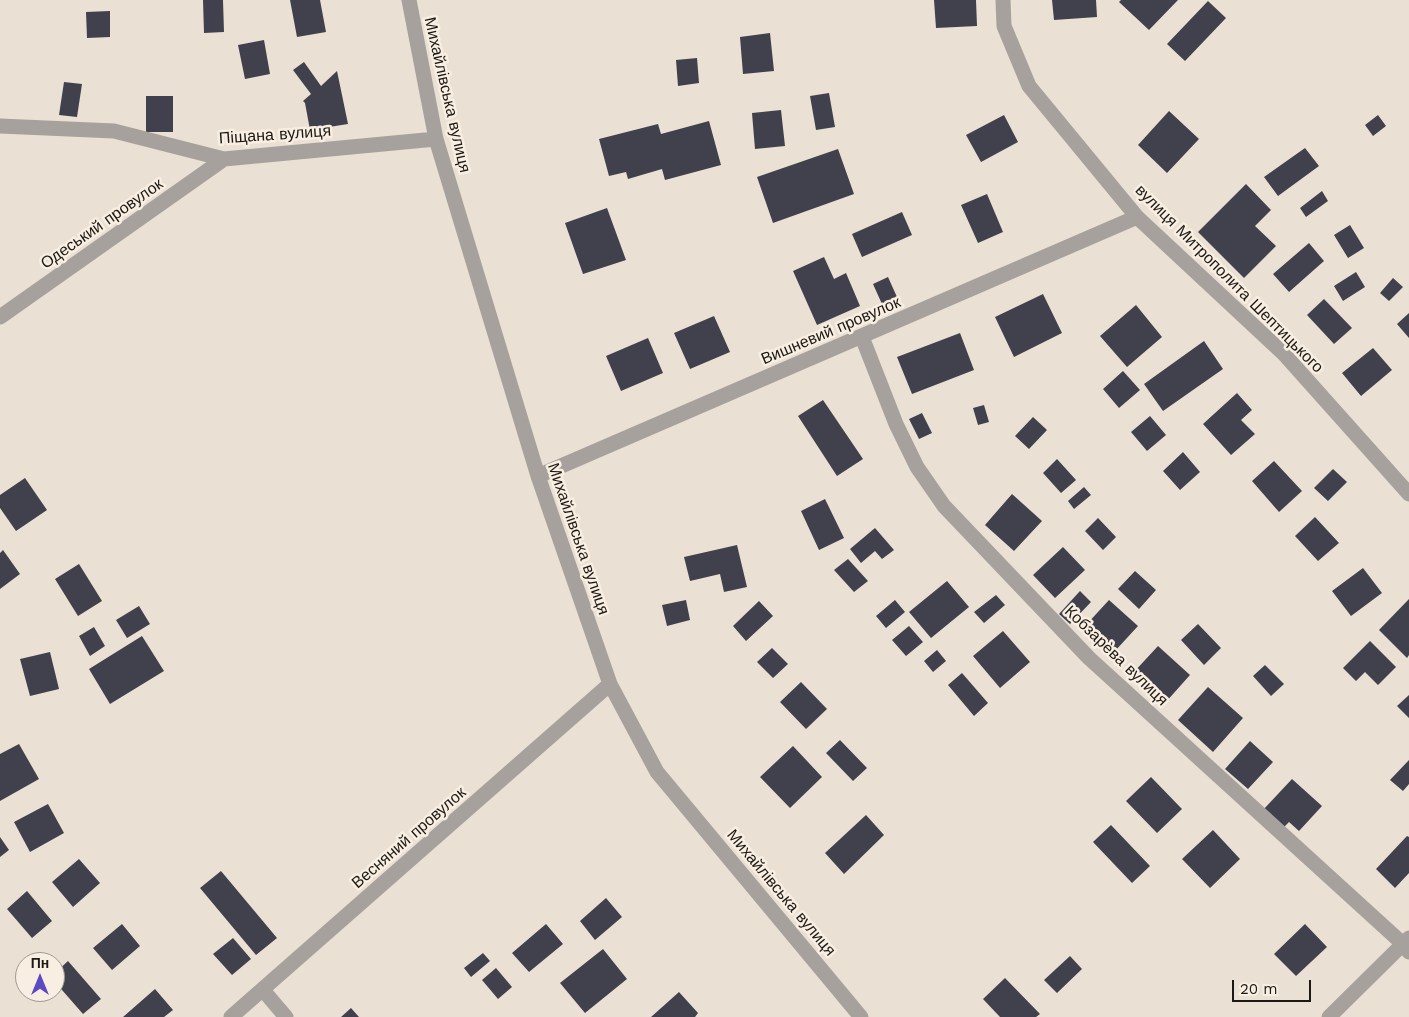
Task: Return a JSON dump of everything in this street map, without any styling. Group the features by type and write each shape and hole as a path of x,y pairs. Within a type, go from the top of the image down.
{"street":[{"name":"Михайлівська вулиця","path":"409,0 436,139 538,476 610,684 657,772 861,1017"},
{"name":"вулиця Митрополита Шептицького","path":"1004,0 1004,26 1029,86 1137,217 1284,354 1409,494"},
{"name":"Піщана вулиця","path":"0,126 114,132 224,159 436,139"},
{"name":"Одеський провулок","path":"0,317 224,159"},
{"name":"Вишневий провулок","path":"538,476 1137,217"},
{"name":"Кобзарèва вулиця","path":"862,337 896,424 917,467 944,506 1089,658 1407,945"},
{"name":"Весняний провулок","path":"231,1017 610,684"},
{"path":"1329,1017 1407,945"},
{"path":"263,990 286,1017"}],"building":[{"path":"203,0 223,0 224,32 204,33"},
{"path":"290,0 320,0 326,32 297,37"},
{"path":"934,0 976,0 977,26 936,28"},
{"path":"1052,0 1096,0 1097,17 1054,20"},
{"path":"1121,0 1178,0 1149,30 1119,2"},
{"path":"1208,1 1226,18 1185,61 1167,44"},
{"path":"110,11 110,37 87,38 86,12"},
{"path":"770,33 774,71 743,74 740,37"},
{"path":"264,40 270,74 245,79 238,45"},
{"path":"697,58 699,83 678,86 676,60"},
{"path":"304,62 321,86 337,71 348,124 310,130 303,101 311,94 293,70"},
{"path":"64,82 82,84 77,117 59,115"},
{"path":"829,93 835,127 816,130 810,96"},
{"path":"146,96 173,96 173,132 146,132"},
{"path":"781,110 785,146 755,149 752,113"},
{"path":"1169,111 1199,139 1167,173 1138,145"},
{"path":"1004,115 1018,142 981,162 966,135"},
{"path":"1378,115 1386,126 1373,136 1365,125"},
{"path":"709,121 721,165 665,180 662,169 628,179 626,172 609,176 599,139 658,124 661,134"},
{"path":"1305,148 1319,166 1278,196 1264,177"},
{"path":"838,149 854,194 773,223 757,177"},
{"path":"1246,184 1271,210 1255,226 1276,246 1244,278 1198,232"},
{"path":"1322,191 1328,201 1306,217 1300,208"},
{"path":"987,194 1003,232 978,243 961,205"},
{"path":"607,208 626,260 583,274 565,223"},
{"path":"902,212 912,235 862,257 852,234"},
{"path":"1350,225 1364,248 1348,258 1334,235"},
{"path":"1309,243 1324,261 1289,292 1273,274"},
{"path":"824,257 834,279 846,273 860,306 817,325 793,271"},
{"path":"1356,272 1365,287 1343,301 1334,286"},
{"path":"888,277 901,306 886,313 873,284"},
{"path":"1393,278 1403,287 1389,301 1380,293"},
{"path":"1043,294 1062,333 1014,357 995,317"},
{"path":"1324,299 1352,328 1334,344 1307,315"},
{"path":"1136,305 1162,337 1127,367 1100,336"},
{"path":"1409,313 1409,338 1397,324"},
{"path":"714,316 730,352 690,369 674,333"},
{"path":"960,333 974,370 912,394 897,357"},
{"path":"648,338 663,373 621,391 606,356"},
{"path":"1204,341 1223,369 1163,411 1144,384"},
{"path":"1373,348 1392,370 1361,396 1342,373"},
{"path":"1123,371 1140,390 1119,408 1103,389"},
{"path":"1237,393 1252,410 1241,420 1255,434 1231,455 1203,424"},
{"path":"823,400 863,459 837,476 798,416"},
{"path":"984,405 989,422 978,425 973,408"},
{"path":"922,413 932,433 919,439 909,419"},
{"path":"1150,416 1166,435 1147,451 1131,432"},
{"path":"1033,417 1047,430 1029,449 1015,436"},
{"path":"1183,452 1200,472 1180,490 1163,471"},
{"path":"1057,459 1076,480 1061,493 1043,473"},
{"path":"1274,461 1302,491 1279,512 1252,481"},
{"path":"1333,469 1347,482 1328,501 1314,488"},
{"path":"25,478 47,510 16,531 0,508 0,495"},
{"path":"1084,487 1091,495 1074,509 1068,501"},
{"path":"1012,494 1042,521 1014,551 985,525"},
{"path":"825,499 844,538 819,550 801,511"},
{"path":"1315,517 1339,543 1318,561 1295,536"},
{"path":"1098,518 1116,537 1103,550 1085,531"},
{"path":"875,528 894,550 882,559 875,551 861,563 850,549"},
{"path":"737,545 747,587 724,592 720,574 690,581 684,557"},
{"path":"1063,547 1085,570 1055,598 1033,575"},
{"path":"3,550 20,574 0,589 0,553"},
{"path":"848,559 868,581 854,592 834,570"},
{"path":"79,564 102,601 78,616 55,579"},
{"path":"1363,568 1382,593 1351,616 1332,591"},
{"path":"1135,571 1156,590 1139,609 1118,589"},
{"path":"947,581 969,607 931,638 909,612"},
{"path":"1080,591 1091,602 1070,624 1059,614"},
{"path":"996,595 1005,605 984,623 974,612"},
{"path":"1409,599 1409,655 1407,658 1379,630"},
{"path":"686,600 690,620 667,626 662,605"},
{"path":"895,600 905,612 886,628 876,616"},
{"path":"1109,600 1138,626 1115,651 1086,625"},
{"path":"759,601 773,616 746,641 733,626"},
{"path":"139,606 150,624 127,638 116,620"},
{"path":"1198,624 1221,648 1204,665 1181,640"},
{"path":"909,626 923,642 906,656 892,640"},
{"path":"94,627 105,646 90,656 79,636"},
{"path":"1003,631 1030,662 1000,688 973,656"},
{"path":"142,636 164,671 110,704 89,669"},
{"path":"1370,641 1396,667 1378,685 1365,672 1356,681 1343,668"},
{"path":"1158,646 1190,675 1165,703 1133,673"},
{"path":"772,648 788,664 773,678 757,662"},
{"path":"937,650 946,661 933,672 924,661"},
{"path":"50,652 59,689 30,696 20,659"},
{"path":"1265,665 1284,684 1271,696 1253,676"},
{"path":"962,673 988,703 974,716 948,685"},
{"path":"801,682 827,709 806,729 780,702"},
{"path":"1208,687 1243,718 1213,752 1178,720"},
{"path":"1409,695 1409,718 1397,706"},
{"path":"840,740 867,768 853,781 826,753"},
{"path":"1250,741 1273,762 1248,789 1225,769"},
{"path":"19,744 39,779 0,801 0,754"},
{"path":"793,746 822,777 790,808 760,777"},
{"path":"1409,760 1409,784 1403,791 1390,780"},
{"path":"1151,777 1182,809 1157,833 1126,801"},
{"path":"1292,779 1322,806 1299,831 1289,822 1283,828 1263,810"},
{"path":"48,804 64,833 30,852 14,822"},
{"path":"866,815 884,835 844,874 825,853"},
{"path":"1111,825 1150,866 1132,883 1093,842"},
{"path":"1213,830 1240,859 1210,888 1182,859"},
{"path":"1407,836 1409,837 1409,873 1395,888 1376,869"},
{"path":"0,837 9,850 0,857"},
{"path":"79,859 100,883 73,907 52,882"},
{"path":"221,871 277,938 256,955 200,888"},
{"path":"27,891 52,921 32,938 7,909"},
{"path":"606,898 622,917 595,940 580,921"},
{"path":"122,924 140,946 112,970 93,948"},
{"path":"546,924 563,944 529,972 512,953"},
{"path":"1305,924 1327,947 1296,976 1274,954"},
{"path":"233,938 251,959 232,975 213,954"},
{"path":"603,949 627,979 585,1013 560,983"},
{"path":"483,953 490,961 471,977 464,968"},
{"path":"1070,956 1082,969 1057,993 1044,980"},
{"path":"68,961 101,999 83,1014 65,993 65,964"},
{"path":"496,968 512,987 498,999 482,980"},
{"path":"1005,978 1040,1014 1036,1017 1000,1017 983,999"},
{"path":"155,989 173,1010 164,1017 123,1017"},
{"path":"679,992 698,1013 695,1017 651,1017"},
{"path":"351,1008 359,1017 341,1017"}]}
